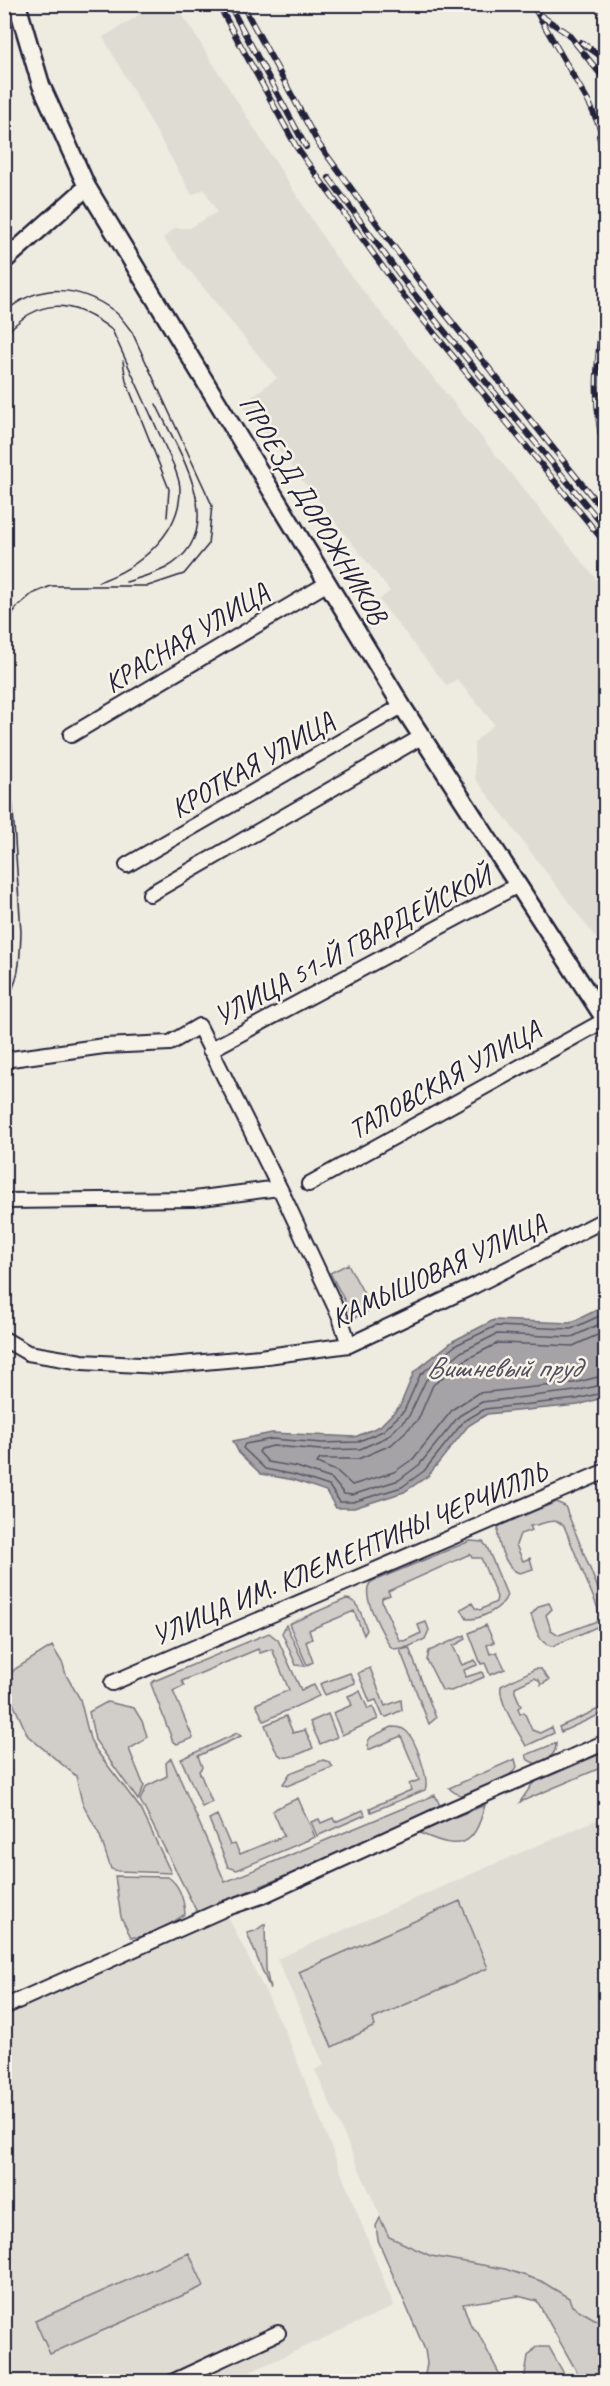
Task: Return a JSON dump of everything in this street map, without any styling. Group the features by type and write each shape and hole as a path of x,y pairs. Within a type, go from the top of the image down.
{"main road":[{"name":"ПРОЕЗД ДОРОЖНИКОВ","path":"17,4 41,85 87,187 402,706 605,1020"},
{"path":"4,261 87,187"}],"street":[{"name":"КРАСНАЯ УЛИЦА","path":"71,735 328,583"},
{"name":"КРОТКАЯ УЛИЦА","path":"127,866 402,706"},
{"path":"150,894 423,736"},
{"name":"УЛИЦА 51-Й ГВАРДЕЙСКОЙ","path":"4,1060 104,1046 170,1043 199,1026 210,1050 518,885"},
{"name":"ТАЛОВСКАЯ УЛИЦА","path":"309,1184 605,1020"},
{"path":"210,1050 340,1317 349,1345"},
{"path":"4,1201 194,1199 279,1188"},
{"name":"КАМЫШОВАЯ УЛИЦА","path":"4,1339 28,1353 82,1362 159,1366 260,1357 349,1345 474,1286 606,1219"},
{"name":"УЛИЦА ИМ. КЛЕМЕНТИНЫ ЧЕРЧИЛЛЬ","path":"112,1683 606,1471"},
{"path":"4,2007 213,1913 262,1896 454,1808 606,1742"},
{"path":"172,2382 278,2333"}],"shaded area":[{"path":"146,5 176,5 335,256 605,590 605,950 475,778 474,743 494,724 457,679 447,686 379,600 390,591 242,404 277,378 163,238 175,228 190,228 217,212 204,189 192,195 103,37 135,18"},
{"path":"348,1264 372,1309 354,1318 330,1273"},
{"path":"556,1502 565,1506 605,1606 606,1623 553,1646 544,1642 536,1630 531,1615 539,1606 549,1603 552,1609 546,1615 551,1630 559,1635 600,1620 601,1616 564,1526 556,1522 548,1522 530,1526 532,1530 520,1534 516,1545 523,1561 530,1558 533,1569 520,1573 510,1566 502,1553 498,1531 499,1526"},
{"path":"470,1541 483,1542 487,1547 507,1595 505,1600 478,1618 467,1619 461,1609 472,1603 480,1610 496,1602 497,1597 481,1558 472,1558 470,1554 388,1591 390,1595 382,1598 399,1640 404,1641 421,1633 418,1625 426,1622 429,1630 425,1639 408,1647 394,1649 389,1645 370,1604 368,1588 371,1582"},
{"path":"346,1599 357,1606 367,1630 364,1635 354,1611 309,1630 312,1639 306,1642 313,1662 307,1665 289,1624"},
{"path":"286,1625 305,1666 296,1665 282,1633"},
{"path":"486,1625 494,1642 487,1645 490,1654 497,1652 505,1669 490,1675 485,1663 481,1664 469,1633"},
{"path":"269,1633 278,1640 301,1690 314,1685 319,1696 264,1721 256,1704 289,1690 272,1649 260,1653 258,1649 182,1681 184,1686 173,1691 193,1738 177,1744 173,1742 151,1684"},
{"path":"465,1635 466,1639 453,1646 462,1665 475,1660 477,1665 464,1670 466,1677 482,1672 484,1677 451,1691 442,1690 427,1660 429,1651"},
{"path":"52,1646 80,1699 90,1739 141,1809 171,1873 111,1869 100,1836 82,1802 76,1776 28,1736 13,1703 7,1678 15,1669"},
{"path":"409,1648 436,1718 429,1724 400,1650"},
{"path":"370,1668 385,1706 401,1700 402,1710 387,1717 383,1716 376,1700 370,1702 358,1673"},
{"path":"535,1669 541,1669 549,1680 541,1685 539,1680 534,1678 515,1687 521,1706 518,1708 520,1714 524,1712 532,1730 540,1733 552,1727 554,1733 526,1746 505,1708 501,1686"},
{"path":"350,1673 355,1683 325,1695 320,1684"},
{"path":"360,1691 368,1709 373,1707 378,1719 342,1735 333,1713 352,1705 348,1696"},
{"path":"107,1702 134,1708 147,1736 129,1749 144,1786 138,1800 95,1740 89,1712"},
{"path":"601,1708 603,1713 561,1732 559,1727"},
{"path":"328,1714 337,1737 320,1744 310,1722"},
{"path":"286,1716 293,1733 305,1730 313,1748 292,1756 280,1756 265,1725"},
{"path":"392,1727 399,1727 410,1735 424,1769 425,1790 371,1812 370,1808 411,1790 409,1784 419,1780 401,1736 368,1750 368,1741 371,1737"},
{"path":"237,1733 241,1736 198,1756 202,1767 199,1771 212,1802 202,1807 181,1759"},
{"path":"556,1743 555,1751 548,1758 536,1764 528,1760 526,1755"},
{"path":"605,1752 605,1766 520,1802 533,1783"},
{"path":"171,1758 225,1882 435,1795 443,1812 197,1912 140,1800 147,1786 167,1776 166,1763"},
{"path":"515,1759 517,1767 514,1771 500,1781 482,1789 461,1795 449,1788"},
{"path":"323,1760 329,1762 333,1767 287,1786 283,1784 290,1773"},
{"path":"298,1798 315,1837 237,1870 228,1867 209,1819 217,1815 230,1845 235,1844 240,1854 284,1836 273,1811"},
{"path":"485,1805 476,1830 470,1838 463,1842 445,1842 420,1833 445,1821"},
{"path":"363,1810 365,1815 317,1836 311,1822 319,1819 321,1823 333,1818 335,1822"},
{"path":"605,1816 605,2350 572,2366 537,2301 518,2296 462,2304 428,2323 315,2070 324,2065 277,1959"},
{"path":"115,1876 168,1877 176,1884 181,1894 185,1914 167,1926 144,1936 131,1937 121,1917"},
{"path":"460,1901 488,1968 373,2019 375,2026 332,2047 299,1972"},
{"path":"224,1909 286,2033 394,2306 230,2381 5,2381 4,2009"},
{"path":"265,1924 266,1969 270,1989 247,1933"},
{"path":"380,2218 389,2237 431,2256 505,2269 541,2281 569,2298 572,2306 605,2325 605,2381 582,2381 537,2301 518,2296 463,2304 471,2326 477,2331 503,2381 424,2381 427,2363 425,2350 378,2240 376,2226"},
{"path":"189,2253 204,2286 50,2354 35,2321"},
{"path":"536,2347 549,2347 568,2381 524,2381 528,2356"}],"water":[{"name":"Вишневый пруд","path":"605,1306 605,1397 578,1405 487,1414 468,1426 428,1476 404,1492 354,1508 336,1508 326,1491 294,1480 261,1474 239,1453 233,1441 272,1433 355,1437 380,1426 400,1406 414,1372 453,1341 494,1320 570,1323"}],"tram line":[{"path":"4,313 31,296 59,291 87,296 117,313 132,332 212,505 208,545 184,574 148,586 51,586 32,594 17,607 4,631"},
{"path":"4,336 30,314 43,308 56,306 83,312 112,330 174,466 180,486 178,505 165,535 141,559 98,582"},
{"path":"123,361 126,381 169,489 167,517"},
{"path":"126,582 166,568 186,552 196,533 198,512 194,490 176,444 156,404"},
{"path":"4,673 21,932 16,979 4,1005"},
{"path":"6,834 11,969"}],"railway":[{"path":"218,4 297,148 403,295 606,544"},
{"path":"229,4 306,147"},
{"path":"242,4 318,143 419,281 606,514"},
{"path":"532,4 590,105 606,142"},
{"path":"540,15 568,34 606,81"},
{"path":"581,42 606,60"},
{"path":"599,136 606,163"},
{"path":"329,178 410,289 606,529"},
{"path":"606,287 597,372 598,414 606,458"}]}
